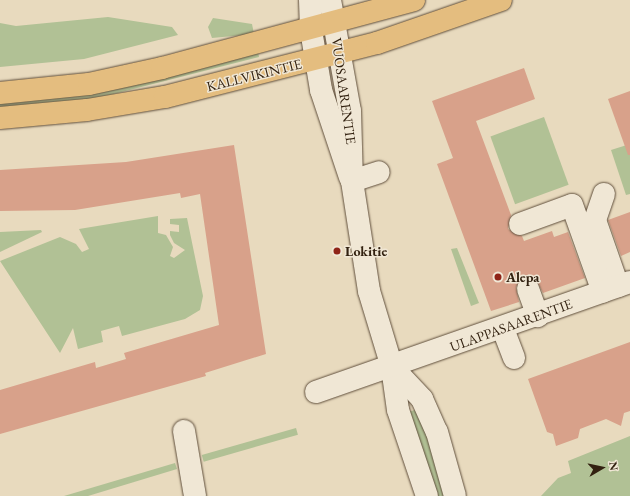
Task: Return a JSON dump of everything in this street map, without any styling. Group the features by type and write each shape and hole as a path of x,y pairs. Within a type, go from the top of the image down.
{"main road":[{"path":"0,93 89,84 311,30 414,0"},
{"name":"KALLVIKINTIE","path":"0,118 126,105 340,53 501,0"}],"street":[{"path":"310,0 311,30"},
{"path":"330,0 334,24"},
{"name":"VUOSAARENTIE","path":"334,24 350,111 352,182 373,312 392,366 398,410 427,496"},
{"name":"VUOSAARENTIE","path":"311,30 314,59 338,149 352,182"},
{"path":"352,182 379,172"},
{"path":"604,194 594,220 617,287"},
{"path":"520,224 572,205 617,287"},
{"name":"ULAPPASAARENTIE","path":"316,392 538,316 617,287"},
{"path":"528,289 538,316"},
{"path":"503,328 514,358"},
{"name":"VUOSAARENTIE","path":"392,366 422,399 437,432 455,496"},
{"path":"184,431 195,496"}],"green space":[{"path":"108,17 172,27 178,35 84,59 0,67 0,23 16,26"},
{"path":"213,18 252,24 254,34 212,38 208,27"},
{"path":"258,51 259,57 90,100 0,109 0,100"},
{"path":"544,117 569,185 515,204 490,136"},
{"path":"630,144 630,194 626,195 611,150"},
{"path":"158,216 158,233 166,235 173,247 170,256 174,258 185,250 174,243 170,235 170,231 179,232 179,225 170,224 170,219 187,218 203,296 200,310 185,319 122,336 119,326 101,331 103,342 78,349 73,328 60,353 0,261 60,237 76,244 82,252 89,249 79,229"},
{"path":"41,230 42,232 0,252 0,232"},
{"path":"457,248 479,303 471,306 451,249"},
{"path":"418,409 446,496 436,496 408,412"},
{"path":"296,428 298,435 204,462 202,455"},
{"path":"630,436 630,496 541,496 558,478 571,473 568,461"},
{"path":"175,463 177,469 88,496 64,496"}],"building":[{"path":"524,68 535,99 476,121 511,215 508,229 522,236 524,241 552,231 554,237 568,232 585,278 543,293 536,280 524,277 516,287 519,302 491,311 437,164 453,158 432,101"},
{"path":"630,91 630,155 628,155 608,99"},
{"path":"234,145 266,354 205,373 206,376 0,434 0,390 95,362 96,368 126,359 124,353 219,325 200,194 181,198 180,193 75,210 0,211 0,170 126,162"},
{"path":"630,212 630,252 621,256 608,220"},
{"path":"630,342 630,411 624,413 621,426 606,419 580,429 578,438 556,446 553,434 547,432 528,379"}],"place":[{"name":"Lokitie","path":"337,251"},
{"name":"Alepa","path":"498,277"}]}
